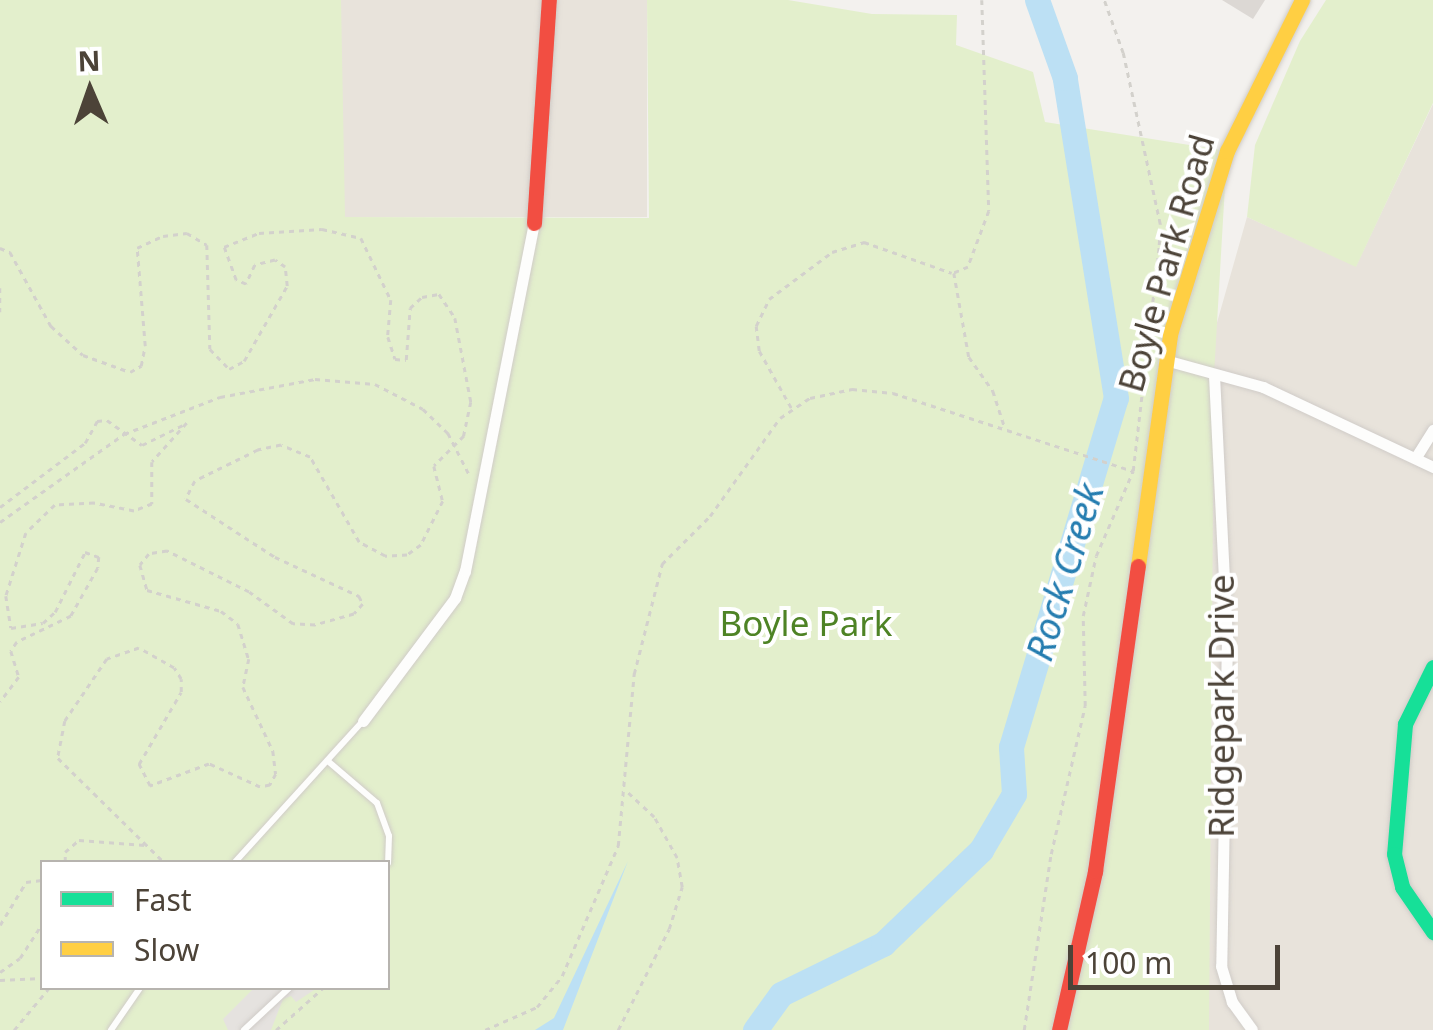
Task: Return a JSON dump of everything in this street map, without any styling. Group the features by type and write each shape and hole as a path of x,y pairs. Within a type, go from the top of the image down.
{"street":[{"path":"363,721 454,598 474,507 496,435 534,223 548,0"},
{"name":"Boyle Park Road","path":"1060,1030 1095,870 1165,360 1227,150 1302,0"},
{"path":"1165,360 1263,386 1433,466"},
{"name":"Ridgepark Drive","path":"1214,374 1226,637 1222,966 1232,1002 1252,1030"},
{"path":"1416,458 1433,430"},
{"path":"1433,667 1405,724 1394,854 1402,886 1433,932"}],"lane":[{"path":"237,860 330,762 363,721"},
{"path":"330,762 377,803 389,836 388,860"},
{"path":"112,1030 139,990"},
{"path":"244,1030 286,990"}],"path":[{"path":"792,410 759,350 756,326 770,299 832,252 864,242 954,274 968,267 989,211 982,0"},
{"path":"1024,1030 1050,854 1086,706 1083,616 1096,556 1133,471 1160,224 1123,53 1104,0"},
{"path":"0,248 10,252 51,326 83,354 130,372 141,366 145,346 137,248 163,236 201,236 209,260 210,349 229,369 244,360 288,275 275,260 264,260 240,286 224,247 288,230 360,238 391,300 388,337 395,359 406,360 409,353 410,308 422,297 449,301 470,402 464,436 434,466 442,501 435,523 407,555 386,556 360,542 310,458 282,446 258,450 195,481 186,499 363,604 354,614 316,626 292,624 218,576 167,551 149,554 140,566 147,590 221,611 238,624 249,659 243,687 273,752 276,774 270,785 260,787 209,764 162,784 142,780 140,764 181,692 180,680 158,656 125,648 80,694 65,721 58,758 162,860"},
{"path":"954,274 969,356 993,390 1005,430"},
{"path":"0,288 0,312"},
{"path":"0,522 124,434 266,385 332,378 397,394 433,416 454,443 469,472 474,507"},
{"path":"485,1030 537,1008 562,976 618,846 634,674 662,564 710,516 746,460 792,410 810,398 852,389 893,393 1133,471"},
{"path":"0,507 85,443 98,421 107,420 142,445 188,428 160,447 152,462 152,504 134,512 94,503 54,505 26,533 6,596 11,628 43,623 55,612 85,552 99,557 98,568 71,616 17,642 11,651 18,677 0,702"},
{"path":"618,1030 669,929 682,887 677,858 654,817 623,789"},
{"path":"64,860 65,852 79,840 146,845"},
{"path":"0,925 26,882 40,880"},
{"path":"0,972 20,958 40,927"},
{"path":"0,980 40,978"},
{"path":"14,1030 46,990"},
{"path":"276,1030 321,990"}],"shaded area":[{"path":"341,0 647,0 647,217 341,217"},
{"path":"1433,104 1433,1030 1204,1030 1197,393 1247,217 1356,266"},
{"path":"252,990 314,990 296,1002 291,996 283,999 271,1030 228,1030 223,1019"}],"green space":[{"name":"Boyle Park","path":"0,0 341,0 345,217 649,218 647,0 788,0 872,14 957,15 956,45 1033,72 1045,122 1227,151 1214,375 1209,1030 0,1030"},
{"path":"1326,0 1433,0 1433,103 1356,267 1247,217 1255,145 1300,41"}],"water":[{"path":"628,861 563,1030 535,1030 554,1018"}],"building":[{"path":"1222,0 1265,0 1253,19"}],"waterway":[{"name":"Rock Creek","path":"755,1030 781,994 883,944 981,850 1014,794 1011,747 1116,398 1065,78 1037,0"}],"traffic: fast":[{"path":"1433,667 1405,724 1394,854 1402,887 1433,932"}],"traffic: slow":[{"path":"1138,566 1170,334 1227,151 1302,0"}],"traffic: jam":[{"path":"534,223 549,0"},
{"path":"1059,1030 1095,871 1138,566"}]}
